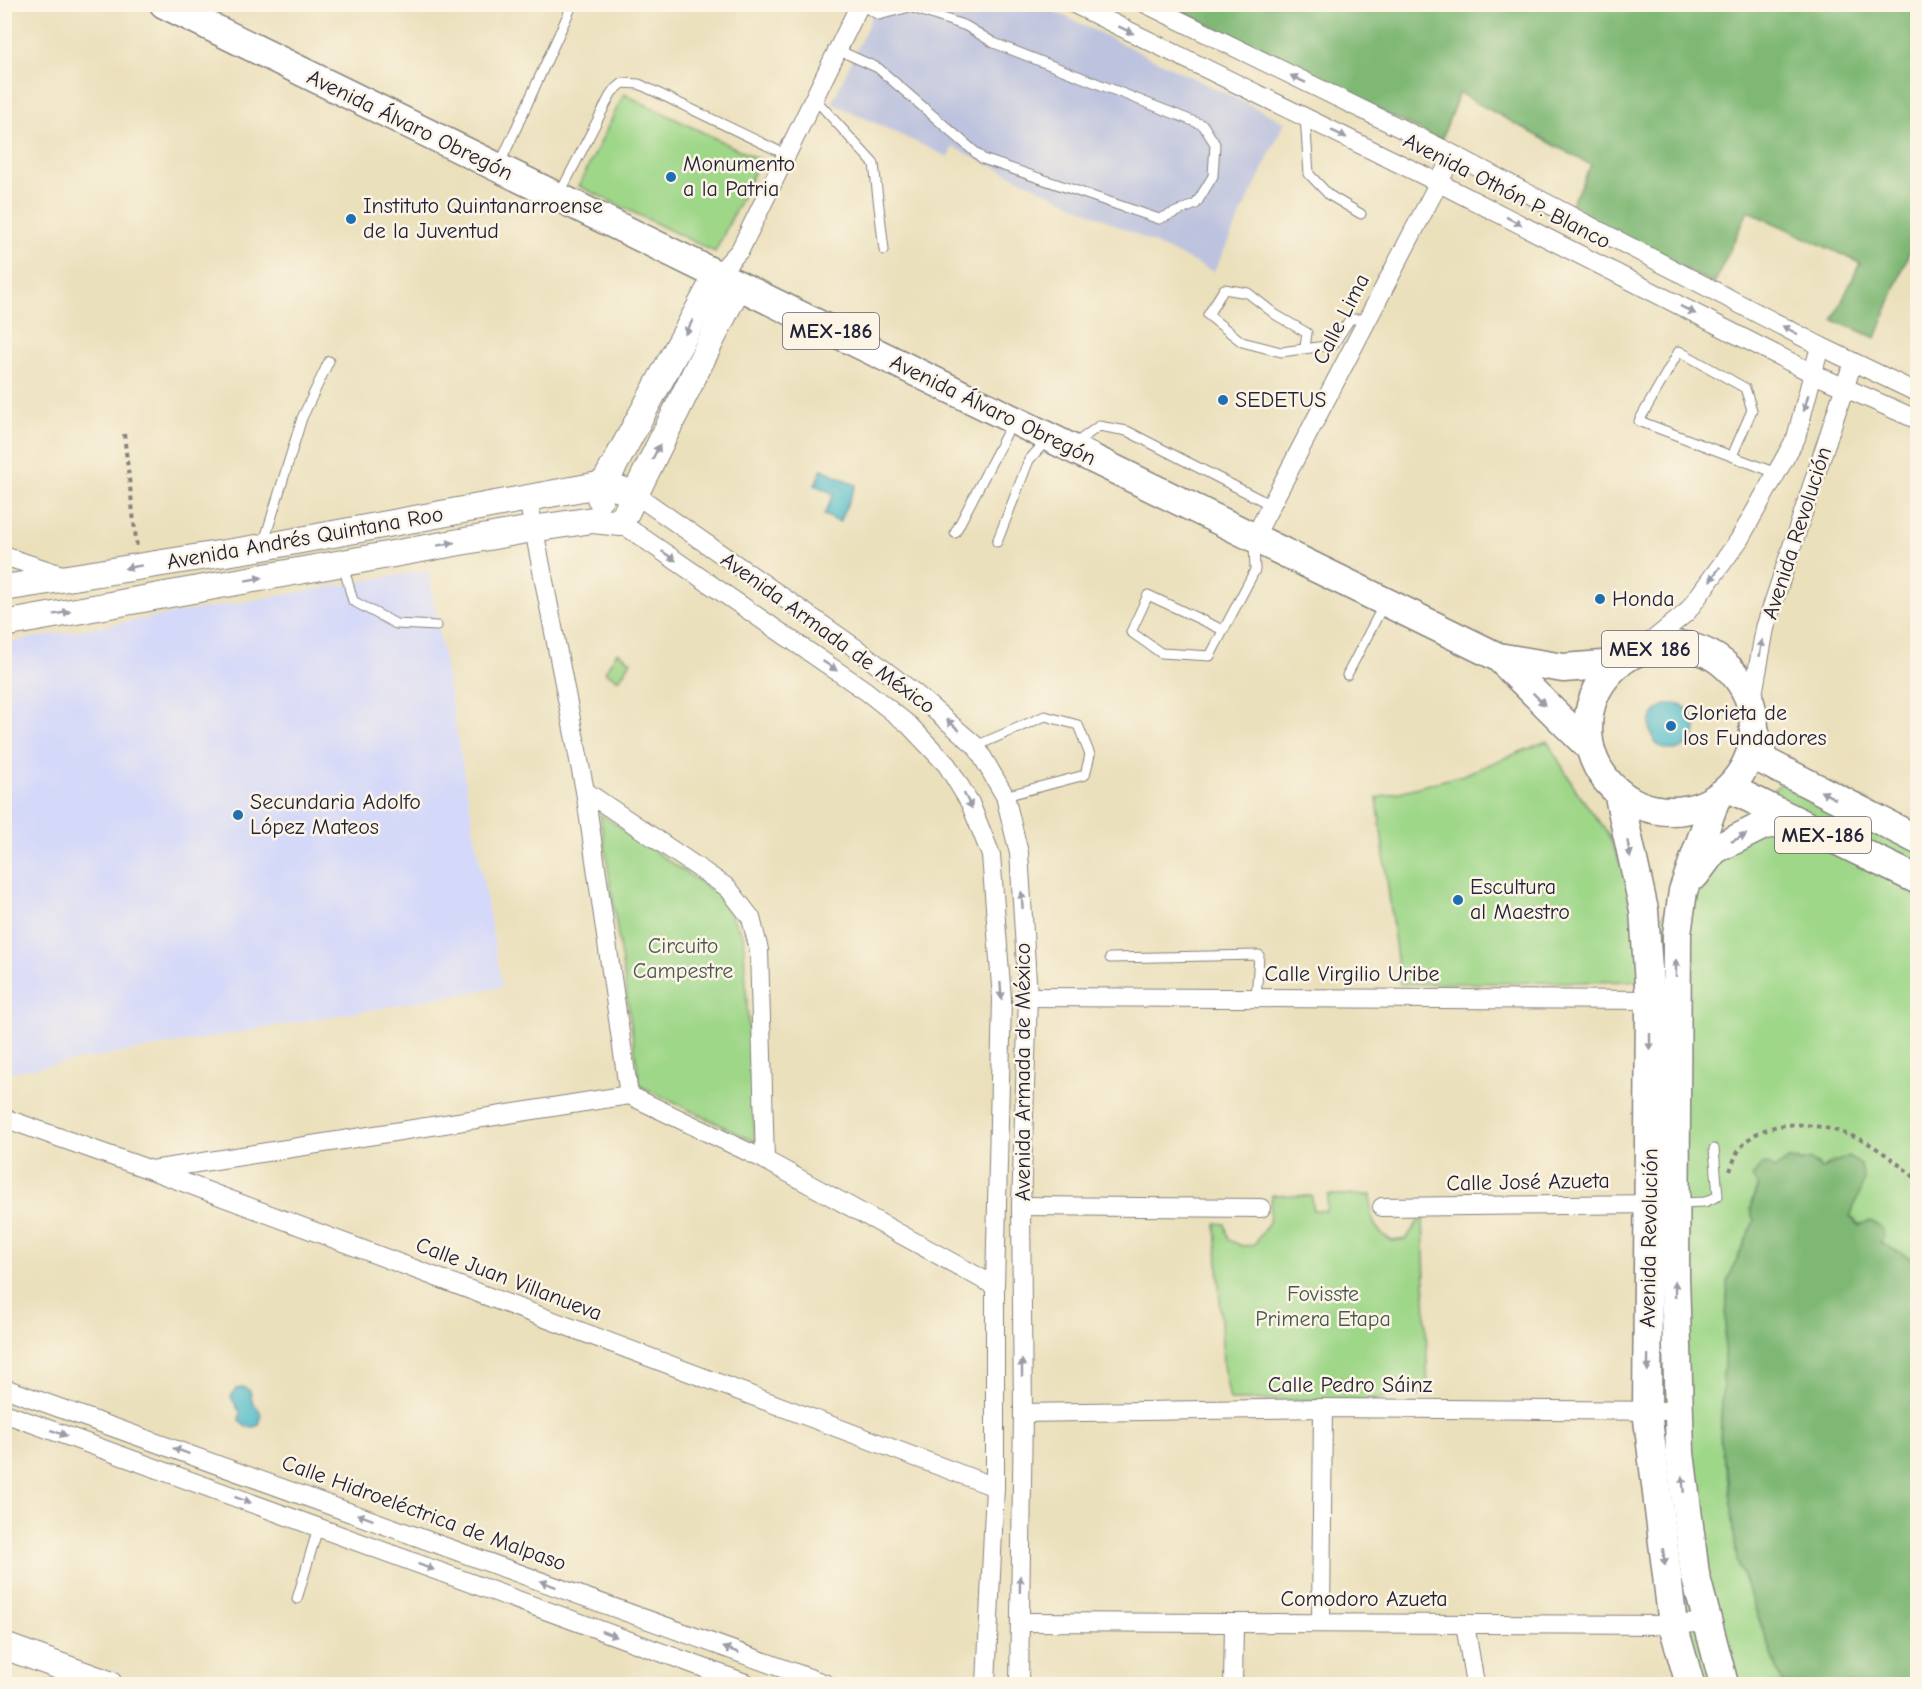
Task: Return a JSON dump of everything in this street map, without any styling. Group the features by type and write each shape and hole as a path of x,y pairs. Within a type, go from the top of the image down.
{"main road":[{"name":"Avenida Álvaro Obregón","path":"164,4 1498,657 1563,668 1629,657 1668,645 1696,649 1720,661 1740,681 1753,717 1764,762 1917,840"},
{"path":"593,520 604,484 728,280"},
{"path":"621,523 728,280"},
{"name":"Avenida Armada de México","path":"604,484 635,494"},
{"name":"Avenida Andrés Quintana Roo","path":"4,588 263,547 604,484"},
{"name":"Avenida Andrés Quintana Roo","path":"4,624 532,529 593,520 621,523"},
{"name":"Avenida Álvaro Obregón","path":"1498,657 1590,748"},
{"name":"Avenida Álvaro Obregón","path":"1629,657 1602,682 1592,702 1587,725 1590,748 1600,772 1618,792 1640,805 1666,811 1692,808 1723,793"},
{"path":"1723,793 1743,771 1751,750 1753,717"},
{"name":"Avenida Revolución","path":"1618,792 1663,1000"},
{"name":"MEX-186","path":"1723,793 1795,821 1917,880"},
{"name":"Avenida Revolución","path":"1690,1684 1673,1625 1647,1412 1662,1204 1663,1000 1677,934 1683,891 1723,793"},
{"path":"1683,891 1714,850 1764,825 1795,821"},
{"name":"Avenida Revolución","path":"1662,1204 1685,1506 1695,1574 1724,1684"},
{"path":"4,1646 110,1684"}],"street":[{"name":"Avenida Othón P. Blanco","path":"1074,4 1439,183 1814,374 1917,420"},
{"name":"Avenida Othón P. Blanco","path":"1146,4 1454,155 1820,346 1917,393"},
{"path":"728,280 740,250 860,5"},
{"name":"Calle Lima","path":"1254,538 1454,155"},
{"name":"Avenida Revolución","path":"1629,657 1687,612 1739,540 1796,438 1820,346"},
{"name":"Avenida Revolución","path":"1753,717 1765,628 1852,362"},
{"name":"Avenida Armada de México","path":"635,494 857,649 917,695 976,746 1005,796 1019,854 1028,997 1021,1206 1023,1413 1019,1684"},
{"path":"528,499 532,529 585,791 629,1095"},
{"name":"Avenida Armada de México","path":"621,523 866,691 909,724 947,765 970,803 991,855 1002,999 995,1286 995,1487 986,1684"},
{"path":"4,556 72,578"},
{"path":"585,791 728,888 751,918 759,950 765,1160"},
{"name":"Calle Virgilio Uribe","path":"1028,997 1663,1000"},
{"path":"151,1170 629,1095 765,1160 995,1286"},
{"name":"Calle Juan Villanueva","path":"4,1118 151,1170 995,1487"},
{"name":"Calle José Azueta","path":"1382,1207 1662,1204"},
{"path":"1021,1206 1261,1208"},
{"name":"Calle Hidroeléctrica de Malpaso","path":"4,1388 826,1684"},
{"path":"1321,1622 1323,1408"},
{"name":"Calle Pedro Sáinz","path":"1023,1413 1323,1408 1678,1411"},
{"path":"4,1413 751,1684 762,1661"},
{"path":"318,1528 325,1503"},
{"name":"Comodoro Azueta","path":"1020,1622 1673,1625 1708,1622"},
{"path":"1233,1684 1234,1623"},
{"path":"1465,1624 1476,1684"}],"lane":[{"path":"838,50 878,68 983,159 1159,219 1196,204 1213,176 1215,144 1203,125 994,43 966,26 910,7 879,15 860,5"},
{"path":"498,168 570,10"},
{"path":"558,198 612,92 623,83 639,84 787,155"},
{"path":"815,99 874,164 884,250"},
{"path":"1305,117 1309,174 1329,195 1361,214"},
{"path":"1305,348 1307,333 1275,315 1248,293 1224,289 1208,315 1242,342 1281,352 1334,345 1350,319 1368,319"},
{"path":"1732,456 1752,410 1745,388 1679,351 1639,421 1776,473"},
{"path":"263,547 302,418 329,361"},
{"path":"955,532 1014,420"},
{"path":"997,542 1029,460 1059,443 1099,426 1127,431 1271,505"},
{"path":"1223,630 1148,595 1131,632 1161,654 1210,656 1255,570 1254,538"},
{"path":"342,563 353,602 396,624 437,626"},
{"path":"1347,675 1385,602"},
{"path":"976,746 1045,716 1078,725 1090,755 1085,775 1005,796"},
{"path":"1110,958 1258,955 1256,998"},
{"path":"1662,1204 1705,1202 1718,1197 1714,1149"},
{"path":"297,1599 318,1528"}],"path":[{"path":"124,434 139,566"},
{"path":"1718,1197 1741,1147 1757,1133 1786,1126 1804,1125 1854,1138 1872,1146 1917,1180"}],"shaded area":[{"path":"1039,4 1285,122 1214,272 953,147 948,157 832,103 877,5"},
{"name":"Secundaria Adolfo López Mateos","path":"428,570 502,987 5,1073 5,643"}],"green space":[{"path":"1169,5 1917,5 1917,231 1876,338 1833,320 1860,263 1748,211 1714,284 1568,211 1591,165 1459,93 1441,141"},
{"path":"624,94 760,160 715,252 579,186"},
{"path":"617,652 631,661 619,680 605,672"},
{"path":"1547,741 1578,793 1608,834 1634,894 1642,937 1795,767 1917,825 1917,1261 1880,1243 1850,1216 1856,1201 1834,1160 1821,1169 1817,1163 1788,1159 1758,1185 1751,1203 1754,1221 1728,1280 1720,1442 1729,1480 1737,1560 1783,1684 1690,1684 1649,1480 1643,981 1400,984 1377,798 1463,775"},
{"name":"Circuito Campestre","path":"600,814 717,894 743,935 755,1142 640,1086"},
{"path":"1848,1156 1861,1164 1864,1181 1850,1217 1858,1225 1871,1221 1881,1227 1884,1235 1880,1243 1917,1261 1917,1684 1783,1684 1737,1560 1729,1480 1720,1442 1728,1280 1754,1221 1750,1209 1758,1186 1752,1177 1761,1165 1768,1164 1774,1169 1788,1159 1801,1162 1810,1159 1821,1169"},
{"name":"Fovisste Primera Etapa","path":"1272,1195 1312,1196 1313,1210 1326,1211 1328,1195 1371,1195 1371,1210 1376,1227 1392,1241 1406,1239 1423,1215 1428,1396 1398,1395 1375,1400 1230,1400 1223,1365 1216,1223 1225,1224 1229,1240 1242,1246 1254,1245 1269,1222"}],"water":[{"path":"822,469 856,485 839,522 824,515 834,494 815,485"},
{"path":"1673,704 1689,711 1696,727 1689,743 1673,750 1657,743 1650,727 1657,711"},
{"path":"244,1387 250,1391 253,1404 260,1413 259,1425 253,1427 243,1425 239,1420 240,1412 231,1397 236,1389"}],"place":[{"name":"Monumento a la Patria","path":"671,177"},
{"name":"Instituto Quintanarroense de la Juventud","path":"351,219"},
{"name":"SEDETUS","path":"1223,400"},
{"name":"Honda","path":"1600,599"},
{"name":"Glorieta de los Fundadores","path":"1671,726"},
{"name":"Secundaria Adolfo López Mateos","path":"238,815"},
{"name":"Escultura al Maestro","path":"1458,900"}]}
